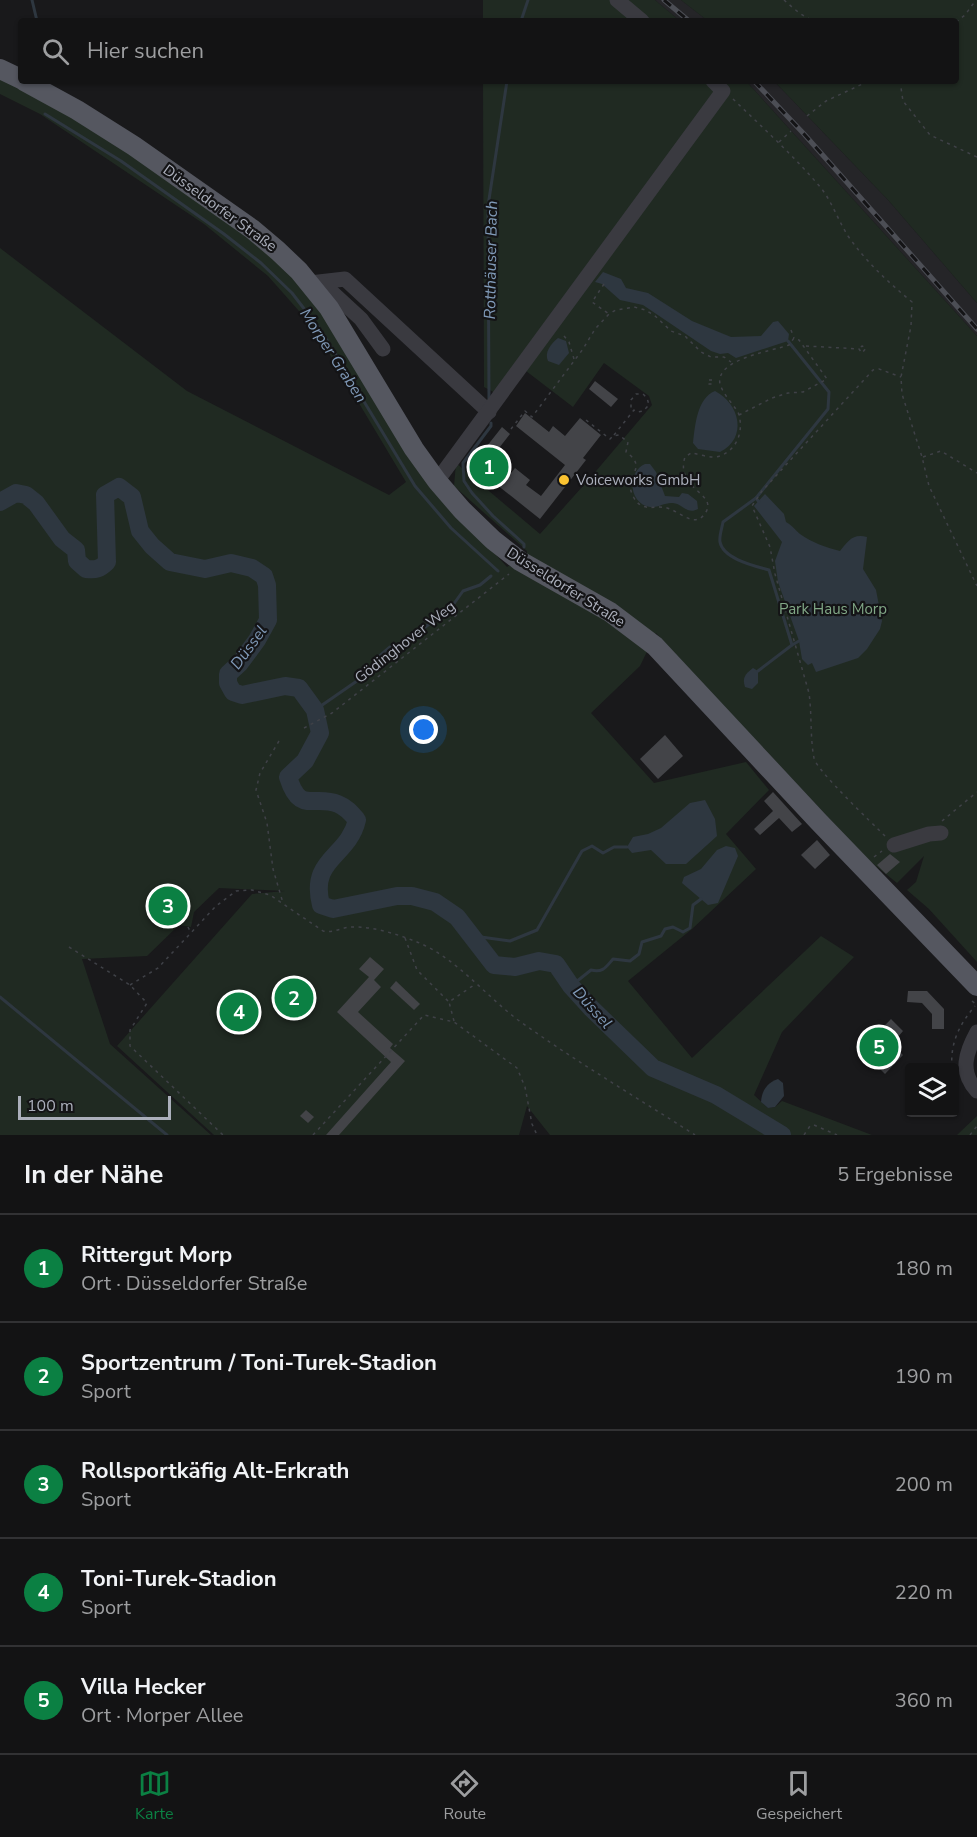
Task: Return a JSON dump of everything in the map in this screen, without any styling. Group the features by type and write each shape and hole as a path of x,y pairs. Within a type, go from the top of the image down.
{"main road":[{"name":"Düsseldorfer Straße","path":"0,69 18,78"},
{"name":"Düsseldorfer Straße","path":"30,84 116,134 245,224 316,283 410,443 437,481 469,518 511,554 545,577 610,612 655,646 976,995"}],"street":[{"path":"617,0 638,18"},
{"path":"437,481 489,412 718,86"},
{"path":"316,283 345,279 489,412"},
{"path":"316,283 361,319 383,349"},
{"path":"894,845 935,833"},
{"path":"977,1032 967,1051 965,1061 967,1076 977,1091"}],"path":[{"path":"784,0 801,12 805,18"},
{"path":"959,20 976,0"},
{"path":"807,116 826,101 863,84"},
{"path":"900,84 903,100 930,135 977,157"},
{"path":"718,86 823,190 847,234 876,272 912,302 911,326 902,377 902,394 932,492 977,586"},
{"path":"778,143 791,131"},
{"path":"604,284 592,302 609,314"},
{"path":"511,429 525,411 532,417 575,360 595,328 616,310 628,308 645,310 671,331 685,336 701,352 714,357 724,357 731,363"},
{"path":"791,330 794,338"},
{"path":"564,336 569,342 575,360"},
{"path":"613,435 619,435 628,442 626,452 637,462 637,470 630,487 636,501 644,507 667,507 687,519 696,520 708,510 707,504 706,500 685,478 683,468 685,457 692,453 716,456 726,452 739,436 741,422 724,392 720,381 722,372 731,363 789,345 794,338"},
{"path":"739,415 772,398 788,393 803,392 827,379 800,340 794,338"},
{"path":"804,346 859,349"},
{"path":"894,845 814,761 809,693 775,574 770,547 752,506 762,491 873,370 879,369 902,377"},
{"path":"713,382 720,381"},
{"path":"636,394 643,394 649,405 643,411 634,410 631,408 631,400 636,394"},
{"path":"586,420 610,439 634,410"},
{"path":"922,457 941,451 977,473"},
{"name":"Gödinghover Weg","path":"304,728 332,713 510,572"},
{"path":"279,741 260,773 256,790 267,823 273,869 284,904"},
{"path":"935,833 977,792"},
{"path":"130,985 158,968 216,906 236,891 259,891 270,895 323,931 330,932 351,927 375,930 405,938 435,951 513,1016 695,1135"},
{"path":"188,927 191,934"},
{"path":"405,938 417,970 449,1002 454,1022"},
{"path":"69,947 130,985 147,1002 130,1030 130,1046 223,1135"},
{"path":"449,1002 475,984"},
{"path":"951,1063 951,1050 955,1037 976,995"},
{"path":"313,1135 424,1015 454,1022 517,1068 525,1087 532,1124 537,1135"},
{"path":"804,1135 810,1126 814,1125 837,1135"},
{"path":"970,1135 977,1126"}],"shaded area":[{"path":"655,0 681,0 704,18 676,18"},
{"path":"749,84 777,84 889,201 977,303 977,336"},
{"path":"603,272 621,279 626,288 648,293 692,321 731,337 761,336 773,322 778,321 789,334 788,341 736,358 728,353 720,354 711,351 643,305 620,300 602,284 595,282"},
{"path":"558,338 566,341 569,353 559,365 548,361 547,358 549,348"},
{"path":"715,391 730,404 737,421 735,438 720,452 698,449 693,443 701,406 704,400"},
{"path":"650,464 656,472 665,496 679,497 682,493 688,494 697,501 698,509 691,511 673,503 650,507 637,500 632,487 633,480 639,468"},
{"path":"765,494 784,514 786,522 800,534 819,544 840,551 854,537 867,537 863,569 876,590 882,621 880,629 858,658 816,672 812,663 808,665 802,659 799,641 778,582 775,561 782,542 754,506"},
{"path":"753,668 758,671 758,683 752,689 745,687 744,679"},
{"path":"705,800 715,819 717,836 686,864 666,864 651,850 632,853 627,847 633,837 661,828 690,803"},
{"path":"726,846 735,848 738,856 718,903 708,905 682,883 684,877 701,869 717,850"},
{"path":"778,1079 783,1083 784,1096 775,1107 768,1108 761,1102 763,1094 768,1085"}],"green space":[{"path":"483,0 655,0 676,18 483,18"},
{"path":"681,0 977,0 977,303 889,201 777,84 959,84 959,18 704,18"},
{"name":"Park Haus Morp","path":"0,77 124,146 214,209 279,261 328,317 420,471 507,567 527,554 527,551 454,486 456,463 540,534 652,405 649,396 604,363 573,407 526,371 716,93 495,393 484,387 483,84 749,84 977,336 977,962 929,909 907,890 916,882 924,856 897,883 866,858 656,633 640,666 591,713 654,783 746,762 769,790 726,834 756,869 692,929 628,981 692,1058 821,936 854,957 782,1032 754,1095 768,1108 775,1107 782,1101 872,1135 550,1135 527,1106 519,1135 214,1135 117,1046 252,894 285,891 219,888 194,912 191,927 179,925 147,956 82,959 110,1044 211,1135 0,1135 0,248 187,391 389,495 406,482 314,328 268,276 204,224 40,114 0,94"},
{"path":"977,1116 977,1135 957,1135"}],"building":[{"path":"595,381 618,399 611,407 589,389"},
{"path":"525,413 549,432 553,426 565,436 580,418 601,435 583,458 586,460 540,519 472,465 502,427 510,434 492,457 511,473 515,468 530,480 526,485 541,496 565,465 516,426"},
{"path":"665,735 683,756 658,779 640,759"},
{"path":"773,792 802,824 792,832 779,818 760,835 754,829 773,811 764,801"},
{"path":"817,840 830,855 815,869 801,855"},
{"path":"890,854 900,862 886,874 877,865"},
{"path":"370,957 384,969 374,980 381,987 358,1012 393,1044 390,1048 405,1061 339,1135 326,1135 391,1062 337,1012 369,977 359,969"},
{"path":"396,981 420,1004 414,1010 390,988"},
{"path":"908,991 927,991 944,1009 944,1029 932,1029 932,1014 922,1003 907,1002"},
{"path":"891,1019 903,1031 892,1044 903,1055 885,1074 861,1050"},
{"path":"306,1110 314,1117 308,1123 300,1116"}],"waterway":[{"name":"Morper Graben","path":"32,0 36,18"},
{"name":"Rotthäuser Bach","path":"522,18 528,0"},
{"name":"Rotthäuser Bach","path":"489,399 488,206 507,84"},
{"name":"Morper Graben","path":"45,114 121,161 224,234 261,263 292,293 322,332 415,486 451,528 498,571"},
{"path":"759,502 756,498 828,409 829,392 788,341"},
{"name":"Rotthäuser Bach","path":"491,423 463,463 464,481 472,493 524,544 524,547"},
{"name":"Düssel","path":"0,502 16,493 26,495 36,503 62,539 76,550 77,561 86,569 95,569 107,562 105,495 119,487 132,497 140,531 152,546 170,562 205,569 231,563 252,568 264,576 267,585 268,620 240,663 228,674 228,683 233,692 242,695 285,686 299,688 315,710 320,733 305,761 288,777 297,796 303,800 338,804 357,820 346,843 331,859 320,877 321,905 333,909 397,896 412,896 435,902 457,917 494,965 515,967 539,961 556,964 571,986 591,1008 653,1068 716,1095 782,1135"},
{"path":"756,498 723,522 720,542 722,548 733,557 769,570 792,645 758,671"},
{"name":"Rotthäuser Bach","path":"315,710 367,674 376,659 390,647 399,648 453,605 463,591 480,585 491,576"},
{"path":"792,645 799,641"},
{"path":"473,940 481,937 510,941 537,930 582,851 592,846 603,853 614,847 627,847"},
{"path":"571,986 591,970 604,969 613,959 630,961 639,954 642,942 661,936 665,929 673,927 683,932 690,928 693,905 701,899"},
{"path":"0,997 167,1135"}],"railway":[{"path":"664,0 685,18"},
{"path":"757,84 977,329"}],"place":[{"name":"Rittergut Morp","path":"489,467"},
{"name":"Voiceworks GmbH","path":"564,480"},
{"name":"Rollsportkäfig Alt-Erkrath","path":"168,906"},
{"name":"Sportzentrum / Toni-Turek-Stadion","path":"294,998"},
{"name":"Toni-Turek-Stadion","path":"239,1012"},
{"name":"Villa Hecker","path":"879,1047"}]}
